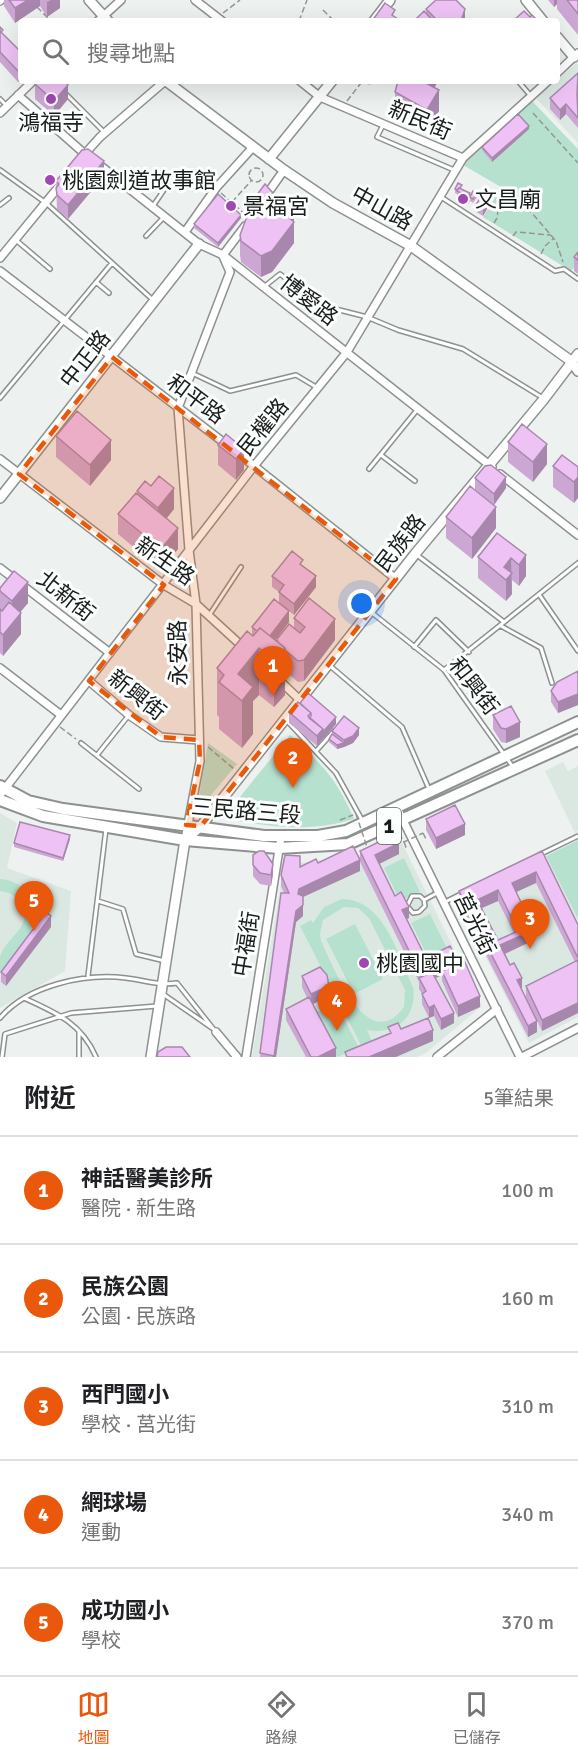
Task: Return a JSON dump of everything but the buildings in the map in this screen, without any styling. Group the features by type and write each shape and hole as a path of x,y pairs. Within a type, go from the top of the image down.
{"main road":[{"path":"89,0 102,18"},
{"path":"376,18 390,0"},
{"path":"526,0 541,18"},
{"path":"560,40 576,55"},
{"name":"中山路","path":"169,84 284,170 333,203 411,246 574,357 578,371"},
{"path":"269,159 330,84"},
{"name":"中正路","path":"0,498 200,244"},
{"name":"民族路","path":"185,840 201,826 286,721 487,464 544,399 574,357"},
{"name":"三民路三段","path":"1,790 28,801 63,809 201,826 280,842 338,832 364,823 578,722"},
{"name":"三民路三段","path":"0,800 43,816 185,840 348,844 578,740"},
{"name":"永安路","path":"151,1057 185,840"}],"street":[{"path":"105,18 121,0"},
{"path":"195,0 219,18"},
{"path":"560,70 576,55"},
{"path":"0,112 30,84"},
{"path":"78,162 105,133 162,84"},
{"name":"新民街","path":"304,84 320,97 463,158"},
{"name":"民權路","path":"1,790 164,585 254,466 347,352 463,158 545,84"},
{"name":"博愛路","path":"18,95 85,154 200,244 223,255 578,534"},
{"path":"185,232 216,188 253,147"},
{"path":"257,208 284,170"},
{"path":"0,258 65,179"},
{"path":"223,255 249,219"},
{"name":"永安路","path":"185,840 186,825 200,761 196,604 189,550 178,408 230,272 223,255"},
{"name":"和平路","path":"0,271 254,466 396,579"},
{"name":"新生路","path":"0,459 164,585 196,604 252,655"},
{"name":"北新街","path":"0,568 110,653"},
{"path":"0,668 61,715"},
{"path":"269,671 302,701"},
{"name":"新興街","path":"88,681 129,715 161,736 199,740"},
{"name":"莒光街","path":"397,808 521,1057"},
{"name":"中福街","path":"246,1057 280,842"},
{"path":"437,1057 496,1009"},
{"path":"521,1057 578,1028"},
{"path":"216,1032 237,1057"}],"lane":[{"path":"521,84 532,96"},
{"path":"61,88 105,133"},
{"path":"0,99 6,106"},
{"path":"383,124 377,137 454,170"},
{"path":"0,170 46,203 154,301"},
{"path":"153,206 170,181"},
{"path":"439,196 555,272 564,269 578,279"},
{"path":"0,205 9,198"},
{"path":"146,236 165,216"},
{"path":"15,240 50,269"},
{"path":"0,398 112,263"},
{"path":"264,287 271,284 280,274 320,305 367,317 408,333 463,349 544,399"},
{"path":"96,282 109,293"},
{"path":"192,373 230,391 296,375 317,388"},
{"path":"369,469 418,409"},
{"path":"381,455 415,481"},
{"path":"415,554 504,622"},
{"path":"444,670 578,563"},
{"path":"209,615 241,567"},
{"path":"540,595 578,651"},
{"name":"和興街","path":"370,612 444,670 507,756 513,769"},
{"path":"414,647 436,620 469,652"},
{"path":"500,625 541,648 552,683"},
{"path":"329,666 402,727 430,792 438,804"},
{"path":"97,755 129,715"},
{"path":"286,721 317,750 346,789 364,823 368,836"},
{"path":"317,750 339,724"},
{"path":"81,743 140,789"},
{"path":"88,976 106,827"},
{"path":"537,857 578,836"},
{"path":"424,900 439,892"},
{"path":"444,902 464,892"},
{"path":"414,895 424,900 425,906 419,912 413,913 407,906 409,898 414,895"},
{"path":"98,901 123,909 136,954 167,961"},
{"path":"0,1018 36,992 88,976 125,978 162,989 216,1032"},
{"path":"162,989 177,982 216,1032"},
{"path":"25,999 63,1016 90,1042 96,1057"},
{"path":"2,1057 5,1034 63,1016 159,1006"},
{"path":"79,1031 79,1057"}],"path":[{"path":"221,18 240,0"},
{"path":"300,18 307,0"},
{"path":"36,7 48,18"},
{"path":"323,10 331,18"},
{"path":"343,107 360,84"},
{"path":"533,113 578,163"},
{"path":"232,202 251,180 261,180 263,175 261,169 256,167 250,170 248,174 251,180"},
{"path":"216,188 249,219"},
{"path":"490,229 497,218 499,203 512,190 554,238 564,269"},
{"path":"510,242 516,232 551,235"},
{"path":"538,261 545,246 554,238"},
{"path":"55,723 81,743"},
{"path":"199,740 242,775"},
{"path":"340,820 356,814 367,848"},
{"path":"404,843 423,833 428,840"},
{"path":"390,841 401,837 407,850"}],"highlighted area":[{"path":"112,357 396,579 201,826 186,825 200,761 199,740 161,737 89,681 164,585 19,474"}],"shaded area":[{"path":"578,62 578,143 536,98 552,84 560,84 560,77"},
{"path":"563,762 568,771 578,766 578,831 575,833 545,771"},
{"path":"0,813 17,823 7,868 71,891 65,971 0,1008"},
{"name":"桃園國中","path":"401,841 482,1006 426,1053 417,1057 252,1057 284,865 358,855"},
{"path":"546,856 578,919 578,1017 529,1043 457,901"}],"green space":[{"path":"532,101 578,149 578,263 571,271 483,217 501,187 463,165 474,151"},
{"path":"290,735 328,773 342,794 354,819 321,826 289,827 223,818"},
{"path":"208,743 237,764 196,813"},
{"path":"578,840 578,919 546,856"},
{"path":"404,858 420,892 400,901 384,868"},
{"path":"0,879 16,883 26,891 34,905 35,915 28,936 0,971 0,957 7,943 22,925 24,910 12,894 0,891"},
{"path":"342,899 356,901 369,908 388,931 413,987 412,1007 403,1022 387,1030 367,1030 375,1048 365,1053 300,926 311,920 313,923 324,907","holes":["344,907 358,908 369,918 405,990 404,1007 390,1020 377,1021 365,1015 343,986 321,941 323,920"]},
{"path":"430,914 450,954 431,963 411,923"},
{"path":"355,924 383,979 354,994 326,939"},
{"path":"336,1003 359,1048 337,1057 315,1013"}],"place":[{"name":"鴻福寺","path":"51,99"},
{"name":"桃園劍道故事館","path":"50,180"},
{"name":"文昌廟","path":"463,199"},
{"name":"景福宮","path":"231,206"},
{"name":"神話醫美診所","path":"273,696"},
{"name":"民族公園","path":"293,788"},
{"name":"成功國小","path":"34,931"},
{"name":"西門國小","path":"530,949"},
{"name":"桃園國中","path":"364,963"},
{"name":"網球場","path":"337,1031"}]}
